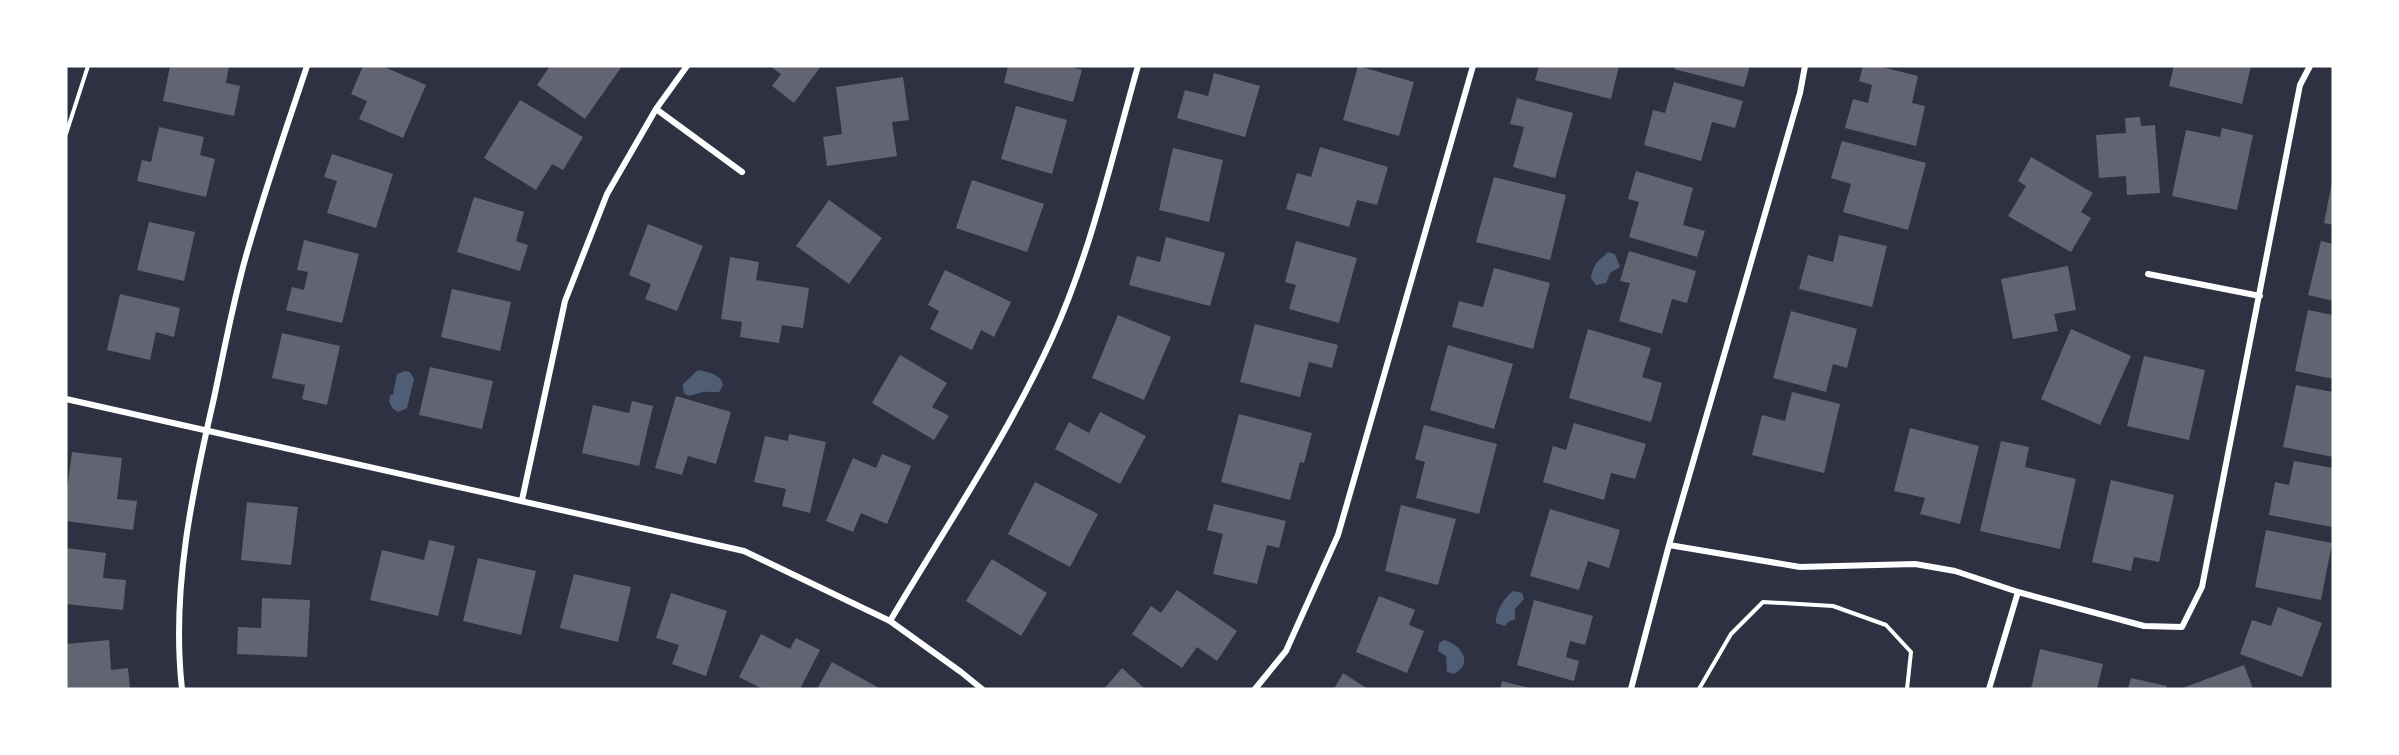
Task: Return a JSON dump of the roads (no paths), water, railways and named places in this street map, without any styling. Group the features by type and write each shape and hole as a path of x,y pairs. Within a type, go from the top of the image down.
{"street":[{"path":"182,689 179,662 179,593 194,485 245,258 307,66"},
{"path":"522,500 565,301 607,194 656,109 687,66"},
{"path":"890,621 1025,395 1053,336 1078,272 1138,66"},
{"path":"1255,689 1286,651 1338,535 1473,66"},
{"path":"1631,689 1669,545 1800,93 1805,66"},
{"path":"1669,545 1800,567 1915,564 1954,571 2018,592 2144,626 2182,627 2202,587 2300,85 2310,66"},
{"path":"656,109 742,172"},
{"path":"2148,274 2260,296"},
{"path":"66,399 744,551 890,621 982,689"},
{"path":"1989,689 2018,592"}],"water":[{"path":"1608,252 1615,254 1620,267 1610,273 1606,283 1596,285 1591,278 1594,268"},
{"path":"698,370 720,378 723,385 719,392 690,395 685,393 683,384"},
{"path":"410,372 414,379 407,408 398,412 389,402 390,395 393,395 397,374"},
{"path":"1514,591 1522,593 1524,599 1515,609 1515,619 1505,626 1496,623 1501,605"},
{"path":"1444,640 1455,645 1463,654 1464,664 1454,674 1447,672 1446,656 1438,651 1439,643"}]}
